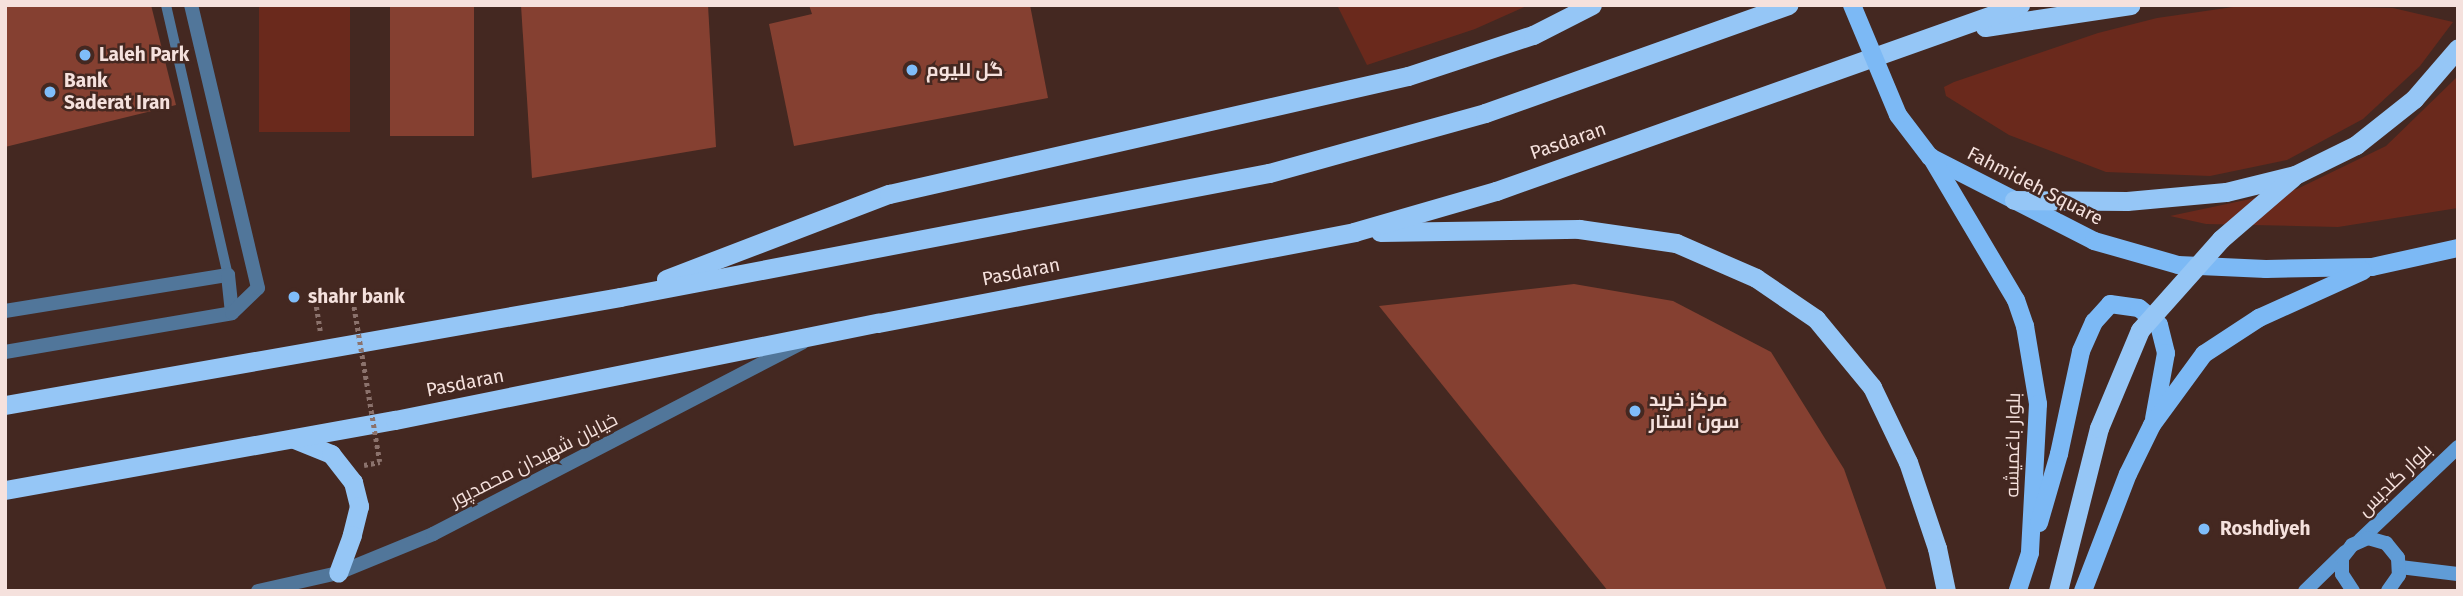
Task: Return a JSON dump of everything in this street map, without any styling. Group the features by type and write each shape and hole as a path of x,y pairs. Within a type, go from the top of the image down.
{"highway":[{"path":"620,297 889,194 1408,76 1533,35 1592,5"},
{"path":"5,405 620,297 1269,173 1485,113 1788,5"},
{"name":"Pasdaran","path":"5,490 293,439 1354,232 1496,191 2020,5"},
{"path":"1949,32 2130,5"},
{"path":"2014,200 2127,201 2226,192 2295,175 2356,145 2414,99 2458,48"},
{"path":"2058,591 2099,428 2140,330 2221,239 2295,175"},
{"path":"1354,232 1579,229 1676,243 1756,278 1816,319 1872,387 1908,462 1937,548 1946,591"},
{"path":"293,439 331,454 353,482 359,506 338,573"}],"main road":[{"name":"Fahmideh Square","path":"1852,5 1898,115 1930,157 2094,241 2178,265 2266,269 2372,267 2458,248"},
{"name":"بلوار باغمیشه","path":"1930,157 1991,254 2016,300 2025,326 2038,404 2031,553 2018,591"},
{"path":"2083,591 2129,474 2152,425 2204,354 2259,318 2372,267"},
{"path":"2031,553 2059,454 2081,351 2094,322 2110,304 2139,308 2160,325 2166,353 2152,425"},
{"name":"بلوار گلدیس","path":"2346,551 2360,541 2458,447"},
{"path":"2360,541 2378,539 2386,543 2398,558 2400,567 2396,582 2388,591"},
{"path":"2305,591 2346,551"},
{"path":"2346,551 2342,574 2353,591"},
{"path":"2400,567 2458,574"}],"street":[{"path":"5,352 232,313 258,288 191,5"},
{"path":"5,311 228,275 232,313"},
{"name":"خیابان شهیدان محمدپور","path":"257,591 338,573 433,534 817,335"}],"lane":[{"path":"166,5 228,275"}],"path":[{"path":"323,349 315,298 352,293 380,462"}],"shaded area":[{"path":"259,5 350,5 350,132 259,132"},
{"path":"1337,5 1529,5 1475,29 1367,65"},
{"path":"2247,5 2393,8 2453,22 2420,66 2363,119 2287,160 2210,176 2106,172 2009,135 1946,96 1944,87 1954,82 2098,33 2157,18"},
{"path":"2458,76 2458,208 2338,227 2206,224 2170,216 2297,189 2386,146"}],"building":[{"name":"Laleh Park","path":"5,5 151,5 176,105 5,147"},
{"path":"390,5 474,5 474,136 390,136"},
{"path":"521,5 708,5 716,147 532,178"},
{"path":"809,5 1030,5 1048,98 794,146 769,24 812,14"},
{"name":"مرکز خرید سون استار","path":"1574,284 1673,301 1771,352 1844,469 1887,591 1608,591 1379,306"}],"place":[{"name":"Laleh Park","path":"85,55"},
{"name":"گل للیوم","path":"912,70"},
{"name":"Bank Saderat Iran","path":"50,92"},
{"name":"shahr bank","path":"294,297"},
{"name":"مرکز خرید سون استار","path":"1635,411"},
{"name":"Roshdiyeh","path":"2204,529"}]}
